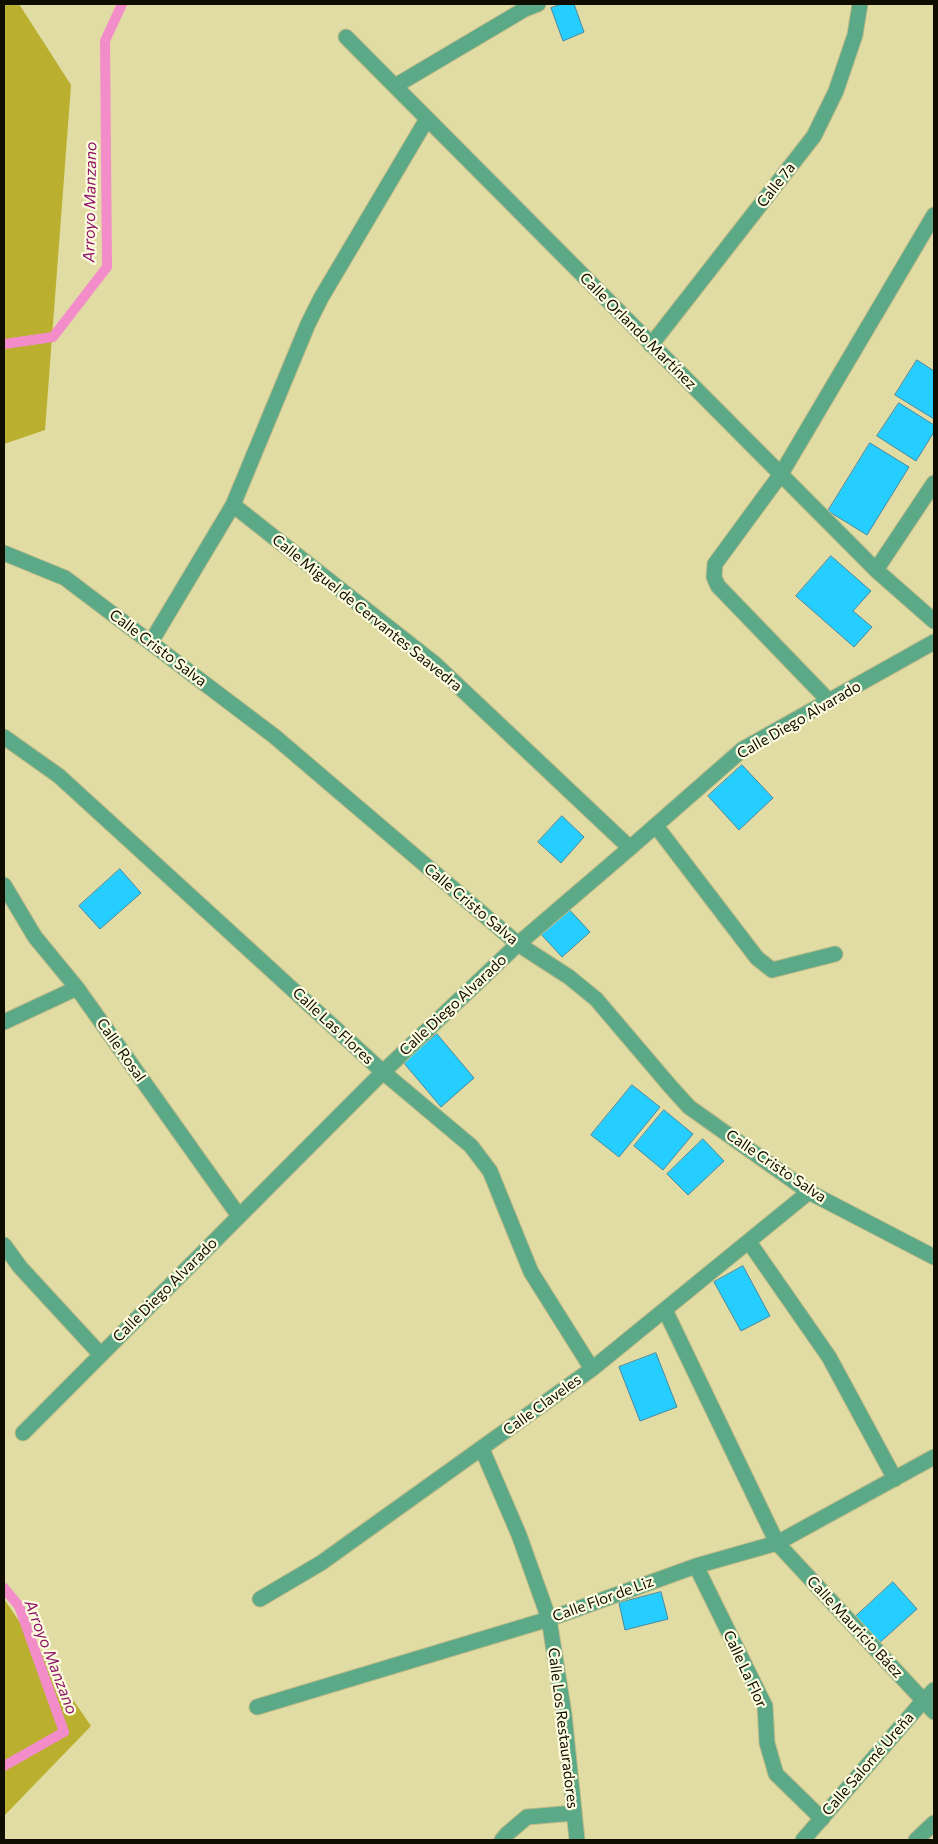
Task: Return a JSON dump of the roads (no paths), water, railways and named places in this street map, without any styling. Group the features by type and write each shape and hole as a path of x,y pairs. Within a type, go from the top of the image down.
{"street":[{"path":"396,86 525,9 538,4"},
{"name":"Calle 7a","path":"651,345 814,136 836,91 855,35 860,4"},
{"name":"Calle Orlando Martínez","path":"346,37 876,570 934,621"},
{"path":"150,642 233,505 308,324 428,119"},
{"path":"829,701 718,586 714,577 715,564 781,474 934,215"},
{"path":"876,570 934,483"},
{"name":"Calle Miguel de Cervantes Saavedra","path":"233,505 435,664 630,848"},
{"name":"Calle Cristo Salva","path":"4,553 65,578 274,736 518,944 569,977 596,999 689,1107 810,1192 934,1257"},
{"name":"Calle Diego Alvarado","path":"23,1433 383,1072 518,944 743,749 934,642"},
{"name":"Calle Las Flores","path":"4,737 60,776 383,1072 471,1146 490,1171 531,1272 592,1369"},
{"path":"656,826 757,958 772,970 835,954"},
{"name":"Calle Rosal","path":"4,885 35,937 77,988 239,1216"},
{"path":"4,1022 77,988"},
{"name":"Calle Claveles","path":"260,1599 321,1563 592,1369 810,1192"},
{"path":"749,1242 829,1357 896,1479"},
{"path":"4,1245 20,1267 101,1355"},
{"name":"Calle Mauricio Báez","path":"665,1310 777,1543 934,1712"},
{"name":"Calle Los Restauradores","path":"482,1449 519,1535 549,1619 564,1714 578,1840"},
{"name":"Calle Flor de Liz","path":"257,1707 549,1619 696,1566 777,1543 934,1459"},
{"name":"Calle La Flor","path":"696,1566 766,1706 767,1742 776,1774 822,1819"},
{"name":"Calle Salomé Ureña","path":"803,1840 923,1700 934,1690"},
{"path":"502,1840 527,1817 574,1813"},
{"path":"916,1840 934,1824"}],"waterway":[{"name":"Arroyo Manzano","path":"4,344 53,337 107,267 105,41 122,4"},
{"name":"Arroyo Manzano","path":"4,1588 19,1606 64,1732 4,1766"}]}
